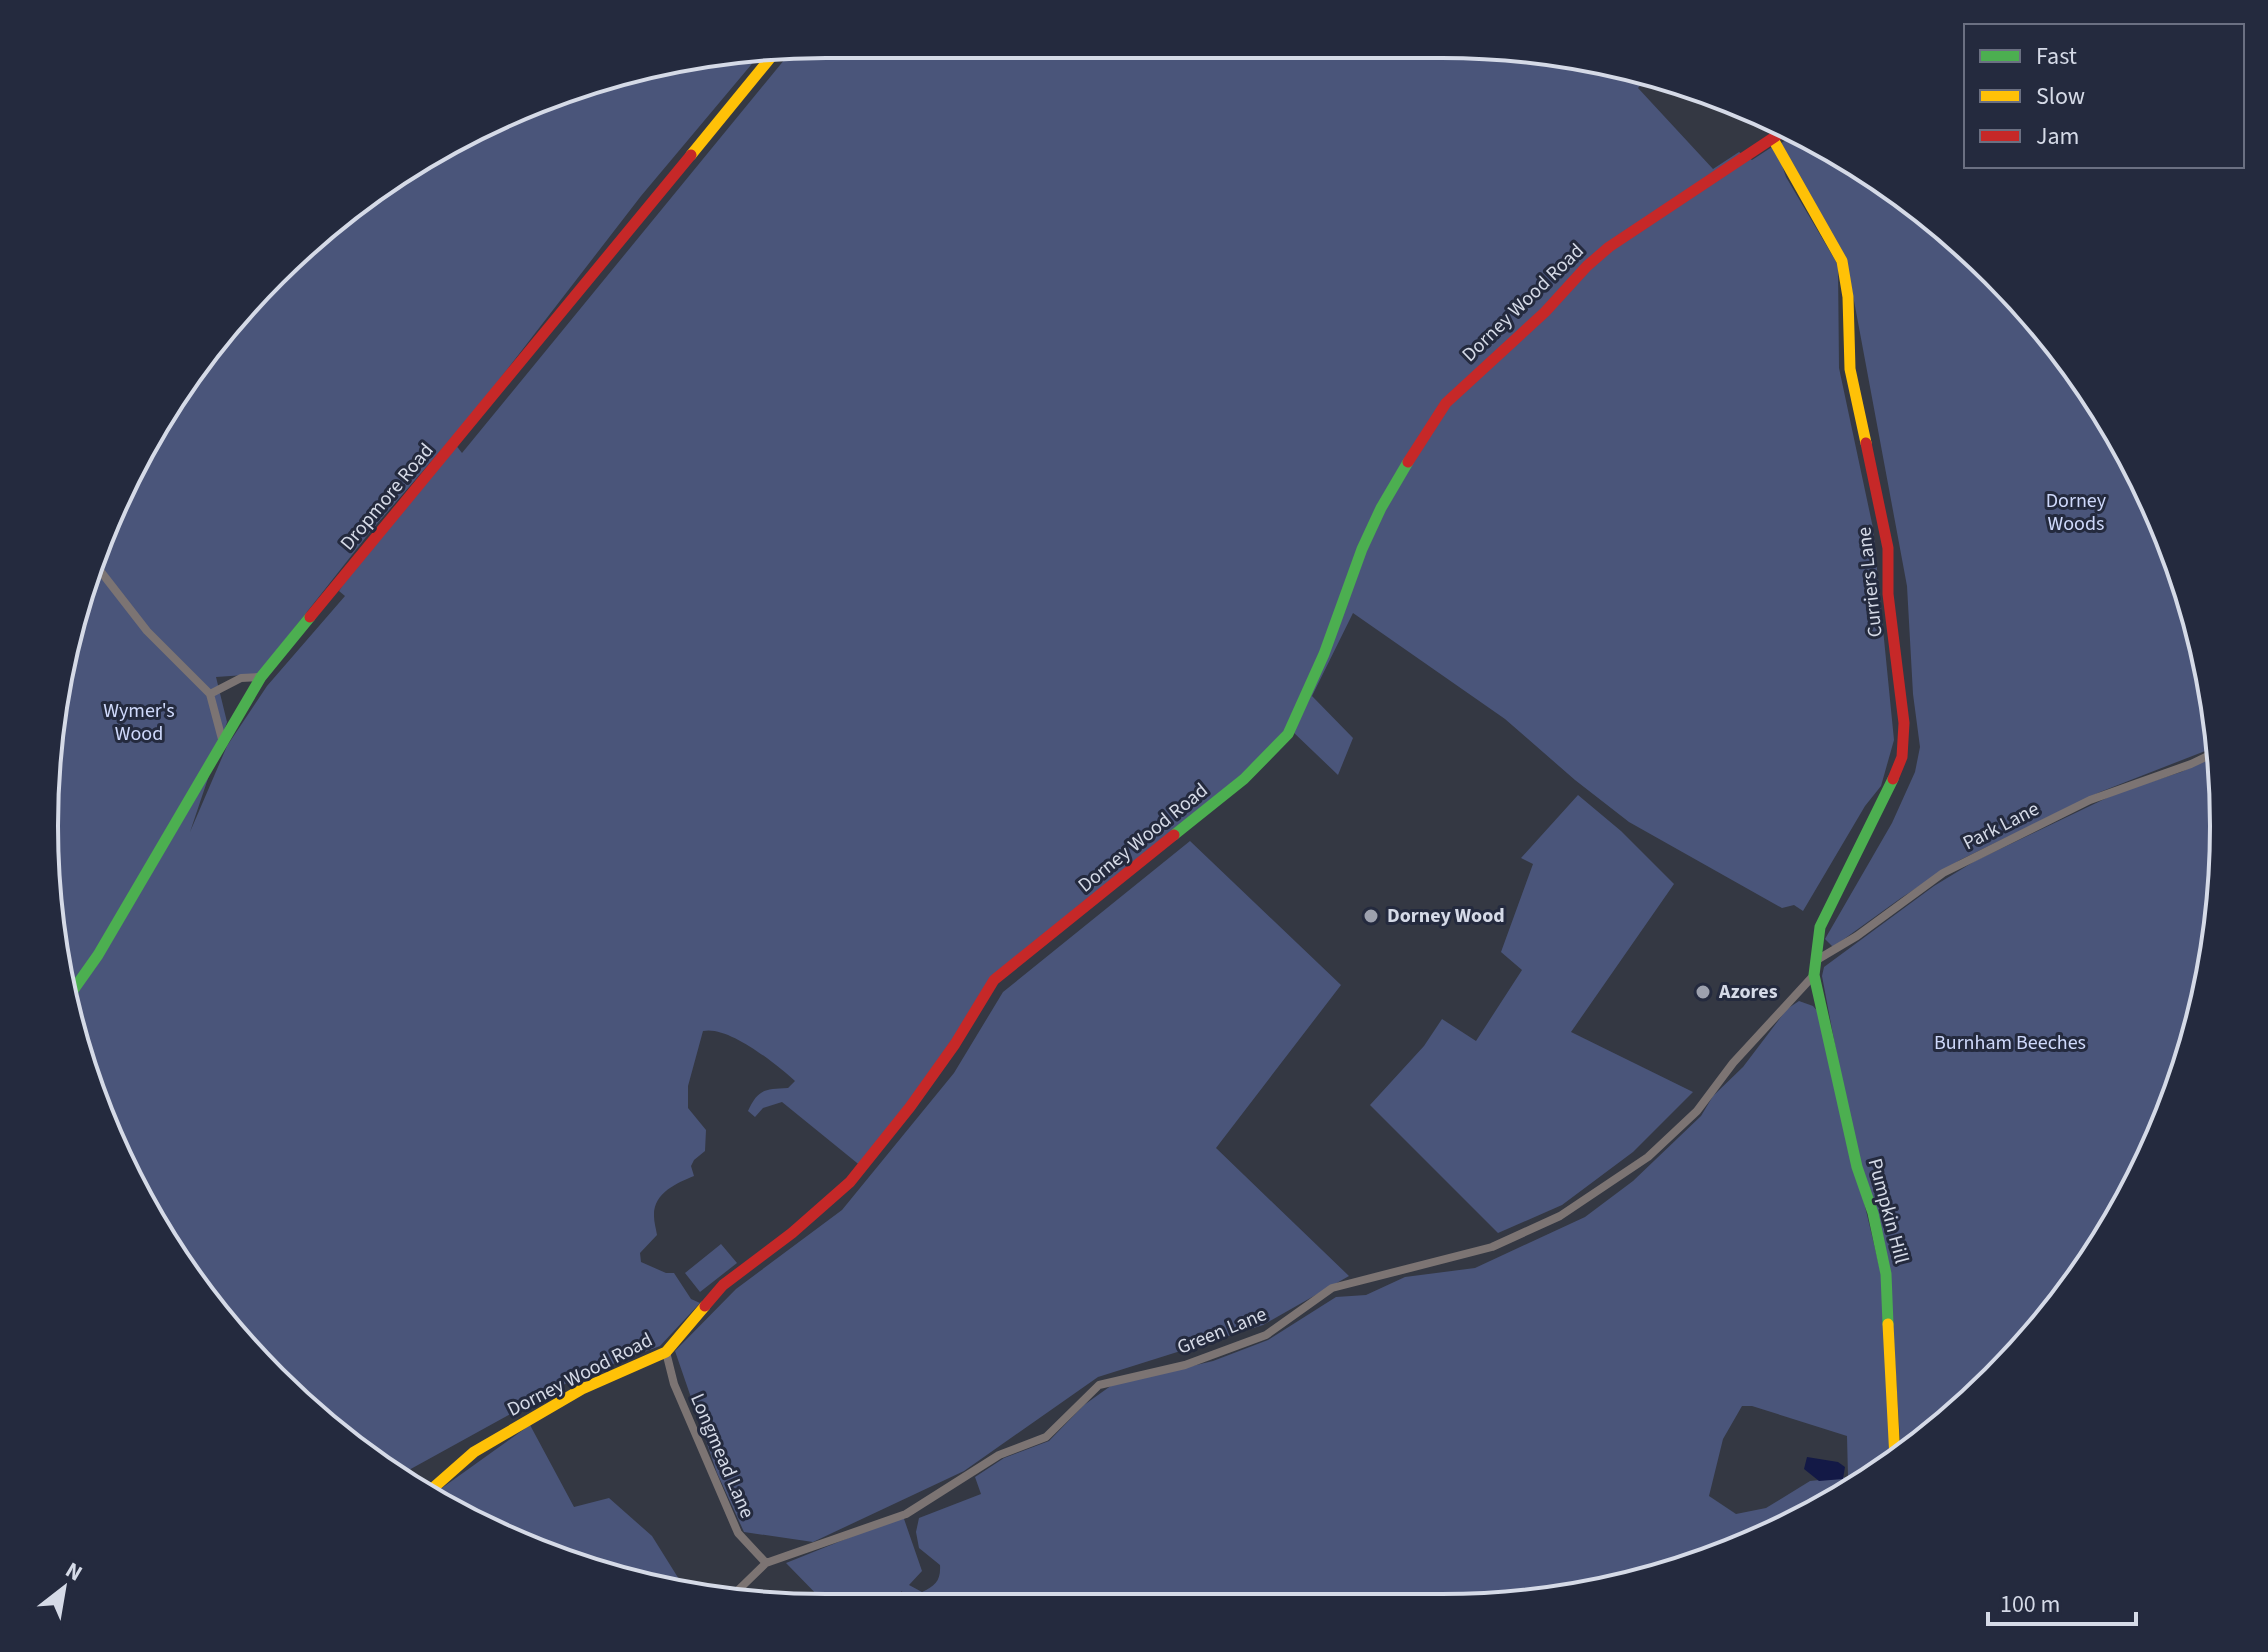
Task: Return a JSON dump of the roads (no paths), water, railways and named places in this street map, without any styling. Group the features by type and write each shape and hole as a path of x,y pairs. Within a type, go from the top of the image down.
{"street":[{"name":"Dropmore Road","path":"75,987 98,955 261,677 768,61"},
{"name":"Dorney Wood Road","path":"435,1487 474,1452 582,1389 666,1352 723,1285 792,1233 850,1182 955,1044 994,980 1184,829 1275,750 1288,734 1324,654 1362,549 1381,508 1401,470 1446,403 1545,312 1609,247 1778,135"},
{"name":"Curriers Lane","path":"1773,139 1842,261 1848,297 1850,369 1888,548 1888,594 1904,723 1902,757 1895,775 1820,927 1814,975"},
{"path":"101,572 147,631 210,694 223,744"},
{"path":"210,694 241,678 261,677"},
{"name":"Park Lane","path":"1815,961 1857,936 1943,873 2090,800 2206,757"},
{"name":"Pumpkin Hill","path":"1814,975 1854,1154 1873,1213 1886,1274 1894,1446"},
{"name":"Green Lane","path":"740,1588 766,1563 906,1514 999,1455 1046,1437 1099,1385 1185,1365 1266,1335 1332,1288 1492,1247 1560,1216 1648,1157 1687,1120 1733,1063 1814,975"},
{"name":"Longmead Lane","path":"666,1352 674,1384 738,1533 766,1563"}],"place":[{"name":"Dorney Wood","path":"1371,916"},
{"name":"Azores","path":"1703,992"}],"park label":[{"name":"Dorney Woods","path":"2076,512"},
{"name":"Wymer's Wood","path":"139,722"},
{"name":"Burnham Beeches","path":"2010,1043"}]}
